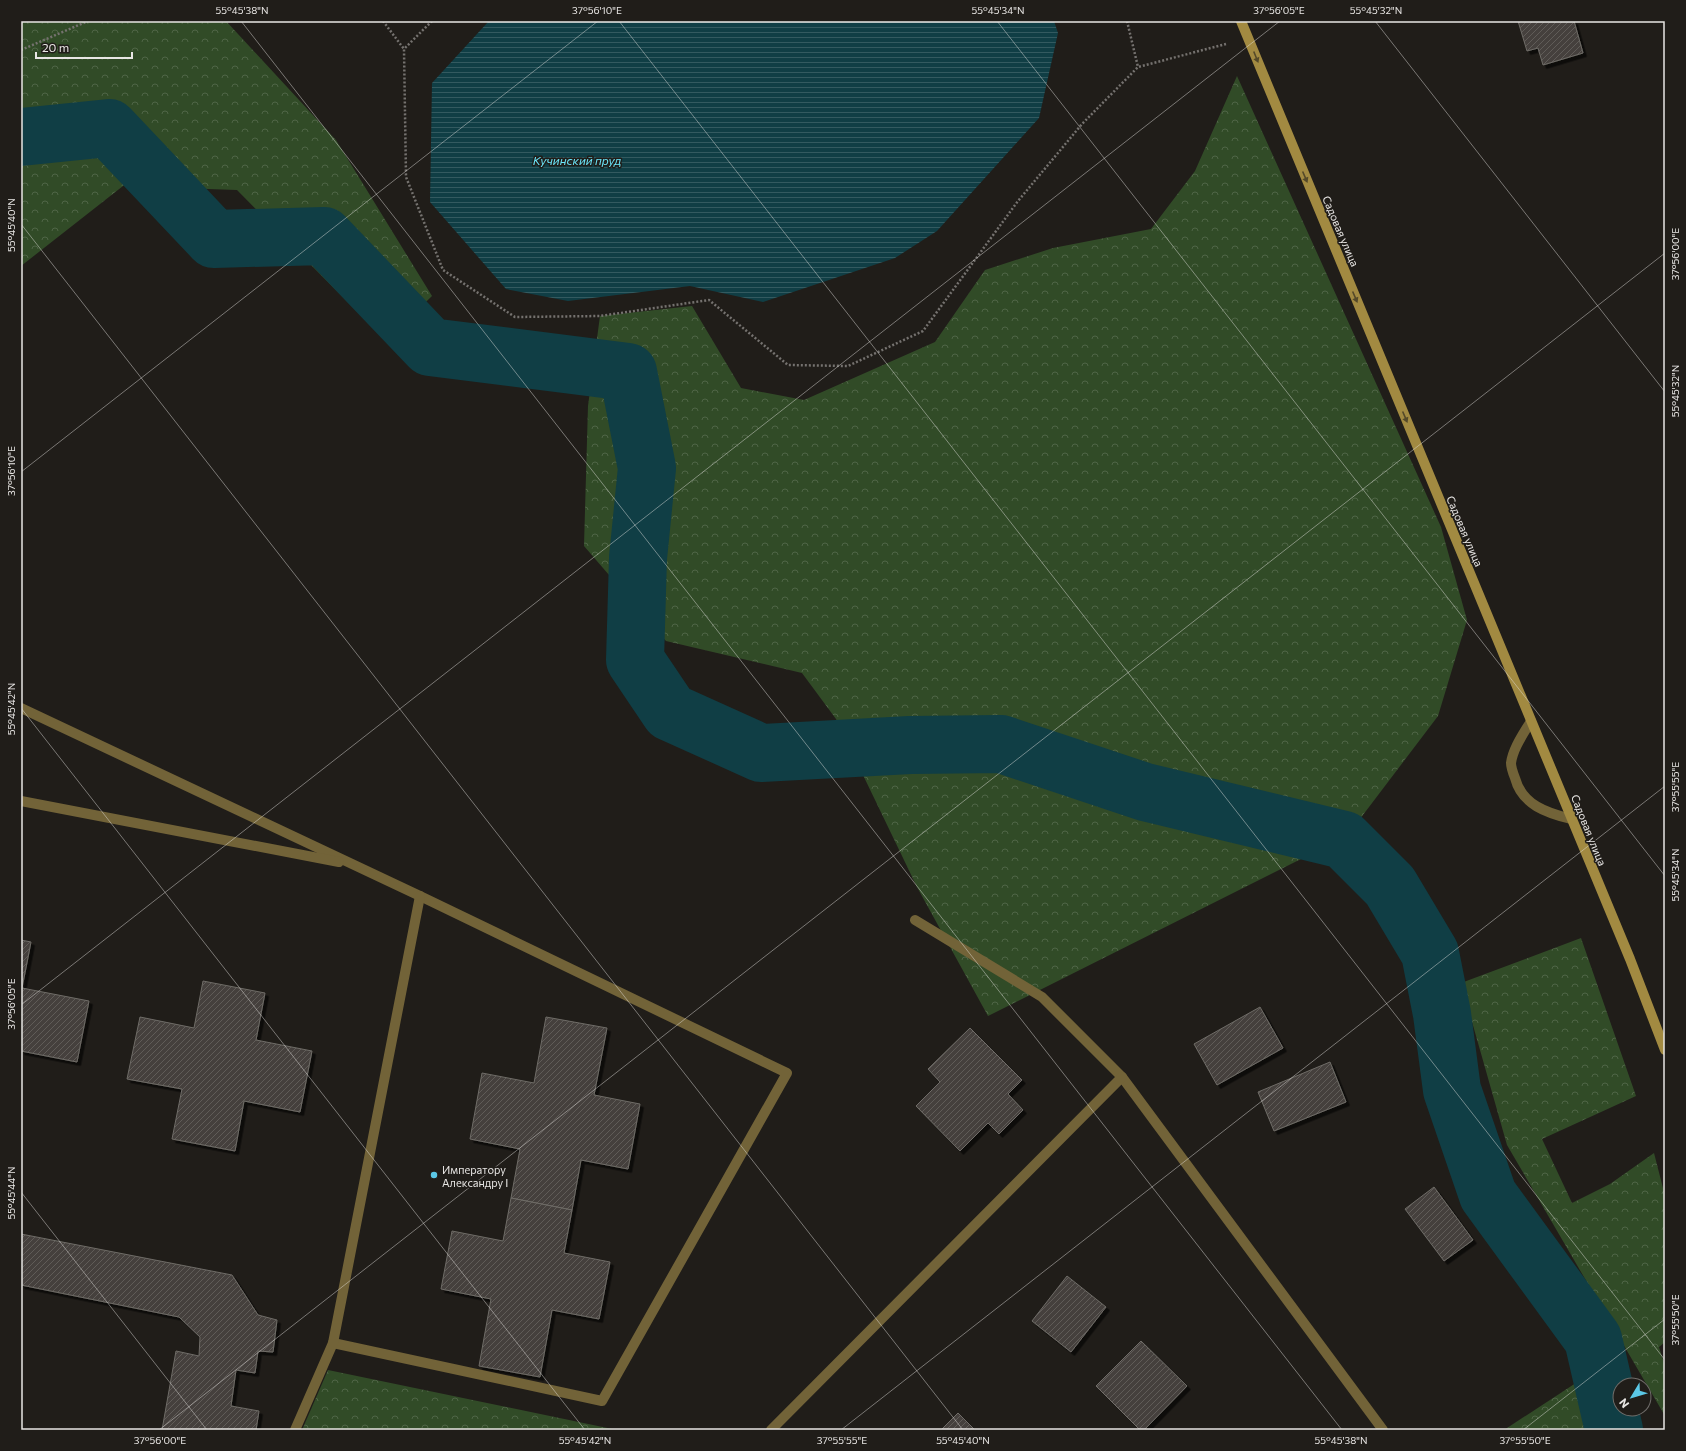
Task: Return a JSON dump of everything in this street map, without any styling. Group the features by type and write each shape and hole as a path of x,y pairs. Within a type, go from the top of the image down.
{"street":[{"name":"Садовая улица","path":"1241,21 1630,959 1665,1050"}],"lane":[{"path":"21,708 354,864 787,1073 602,1401 333,1342"},
{"path":"1531,720 1517,746 1511,764 1517,787 1529,803 1549,813 1572,819"},
{"path":"21,801 354,864"},
{"path":"295,1430 333,1342 420,896"},
{"path":"915,920 1042,996 1122,1077 1383,1430"},
{"path":"771,1430 1122,1077"}],"path":[{"path":"21,50 88,21"},
{"path":"383,21 404,49 406,177 443,270 515,316 600,316 709,300 788,365 848,366 923,331 1018,201 1082,124 1138,67 1248,39"},
{"path":"404,49 432,21"},
{"path":"1127,21 1138,67"}],"green space":[{"path":"21,21 226,21 336,140 432,296 386,341 237,190 123,186 21,266"},
{"path":"1237,76 1441,527 1467,620 1438,716 1344,840 1305,857 988,1016 917,887 836,719 802,673 666,641 584,546 588,406 600,316 692,306 741,388 804,400 935,342 985,270 1053,248 1151,229 1195,171"},
{"path":"1581,938 1636,1096 1542,1139 1572,1203 1610,1184 1654,1153 1665,1196 1665,1342 1659,1347 1665,1366 1665,1416 1652,1394 1652,1377 1642,1377 1507,1145 1461,983"},
{"path":"328,1370 617,1430 302,1430"},
{"path":"1582,1379 1588,1430 1504,1430"}],"water":[{"name":"Кучинский пруд","path":"1054,21 1058,33 1039,118 937,231 895,258 763,302 690,286 568,301 506,289 430,202 432,83 488,22"}],"building":[{"path":"1518,21 1574,21 1583,53 1543,65 1538,48 1527,51"},
{"path":"21,940 31,942 22,988 89,1001 77,1062 21,1051"},
{"path":"203,981 265,993 256,1040 312,1051 300,1112 244,1101 235,1151 172,1139 182,1089 127,1079 140,1017 194,1028"},
{"path":"1260,1007 1283,1048 1217,1085 1194,1044"},
{"path":"546,1017 607,1028 594,1095 640,1104 628,1169 581,1160 572,1210 511,1198 520,1149 470,1139 482,1073 534,1083"},
{"path":"970,1028 1022,1080 1008,1094 1023,1110 999,1134 988,1123 960,1151 916,1106 940,1082 928,1069"},
{"path":"1330,1062 1346,1102 1274,1131 1258,1092"},
{"path":"1434,1187 1473,1240 1444,1261 1405,1209"},
{"path":"511,1198 572,1210 564,1253 610,1262 599,1319 552,1310 540,1377 479,1366 491,1299 441,1289 452,1231 503,1241"},
{"path":"21,1234 232,1275 258,1315 277,1320 273,1352 258,1351 255,1373 236,1370 231,1406 259,1411 256,1430 162,1430 176,1351 199,1356 200,1337 179,1317 21,1285"},
{"path":"1067,1276 1106,1307 1071,1352 1032,1321"},
{"path":"1141,1341 1187,1386 1144,1430 1140,1430 1096,1386"},
{"path":"958,1413 975,1430 941,1430"}],"waterway":[{"path":"21,137 109,128 214,239 324,236 430,347 628,372 647,468 638,558 635,660 670,712 761,753 910,745 1001,744 1145,792 1344,840 1390,886 1430,953 1442,1014 1452,1090 1488,1195 1593,1339 1614,1430"}],"place":[{"name":"Императору Александру I","path":"434,1175"}]}
